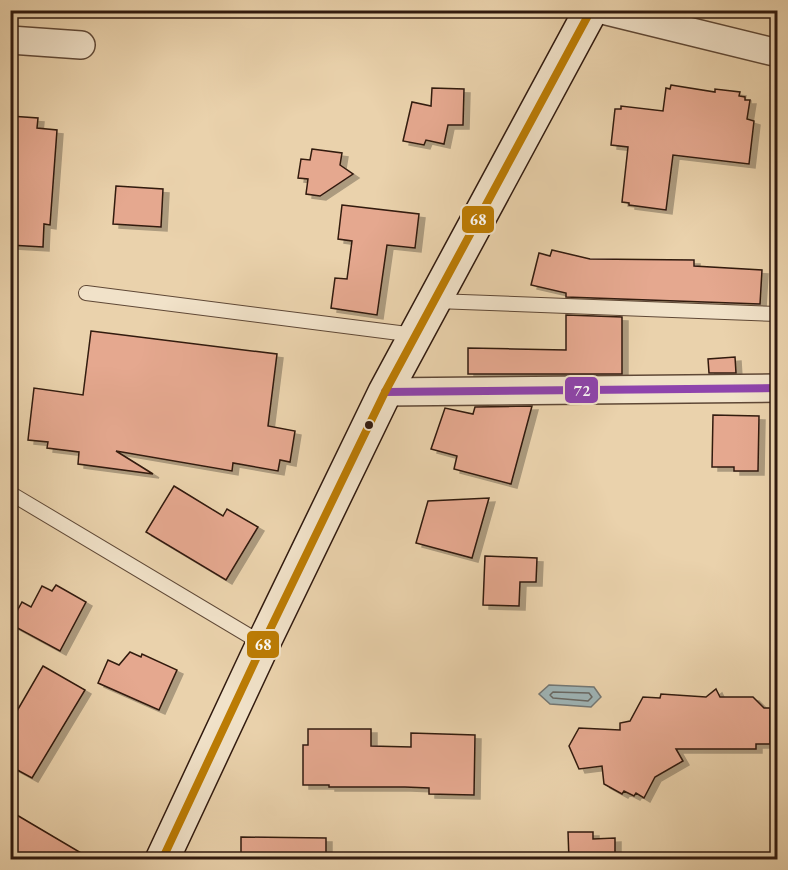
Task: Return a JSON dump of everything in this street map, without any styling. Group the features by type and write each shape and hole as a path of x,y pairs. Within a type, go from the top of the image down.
{"street":[{"path":"162,860 262,644 385,392 591,10"},
{"path":"602,10 777,53"},
{"path":"10,40 81,45"},
{"path":"385,392 777,388"}],"lane":[{"path":"86,294 417,335"},
{"path":"436,301 777,314"},
{"path":"10,493 262,644"}],"water":[{"path":"549,685 594,687 601,697 591,707 550,704 539,694"}],"building":[{"path":"671,85 715,92 715,89 740,92 739,96 750,100 747,119 754,121 749,164 673,155 666,210 629,205 629,203 622,202 628,147 611,145 615,109 621,109 621,106 663,111 666,88 670,89"},
{"path":"432,88 464,89 463,125 448,125 444,144 426,140 424,145 403,141 412,102 431,106"},
{"path":"10,116 38,118 37,128 57,130 50,225 44,224 43,247 10,245"},
{"path":"312,149 342,153 340,165 353,174 320,196 306,194 308,179 298,178 301,159 310,160"},
{"path":"116,186 163,189 161,227 113,224"},
{"path":"342,205 419,214 415,248 387,245 377,315 331,308 335,278 347,279 352,241 338,239"},
{"path":"552,250 590,259 694,260 694,266 762,270 760,304 566,297 566,293 531,285 539,253 550,256"},
{"path":"566,315 622,317 622,374 468,374 468,348 566,350"},
{"path":"91,331 277,354 268,426 295,431 290,462 280,460 278,471 233,463 232,471 116,451 153,474 78,464 79,452 47,448 48,442 28,440 34,388 83,395"},
{"path":"735,357 736,373 709,373 708,359"},
{"path":"532,406 511,484 454,469 457,456 431,449 445,408 473,414 475,407"},
{"path":"713,415 759,416 758,471 734,471 734,467 712,467"},
{"path":"174,486 223,516 227,509 258,527 226,580 146,532"},
{"path":"489,498 472,558 416,543 428,501"},
{"path":"485,556 537,558 536,582 520,582 519,606 483,605"},
{"path":"56,585 86,602 60,651 10,624 22,602 31,607 42,586 52,591"},
{"path":"130,652 141,657 142,654 177,670 159,710 98,683 108,660 119,665"},
{"path":"43,666 85,690 32,778 10,766 10,723"},
{"path":"716,689 720,697 753,697 764,708 770,708 770,744 756,744 756,749 676,749 683,761 655,777 644,798 636,793 634,796 624,791 622,794 604,784 602,766 579,769 569,746 579,728 620,730 620,723 630,721 643,697 660,698 661,694 706,697"},
{"path":"308,729 371,729 371,746 411,747 411,733 475,735 474,795 429,794 429,788 303,785 303,745 308,745"},
{"path":"10,811 93,860 10,860"},
{"path":"568,832 593,832 593,839 615,838 615,860 569,860"},
{"path":"241,837 326,838 326,860 241,860"}],"transit line":[{"name":"68","path":"162,860 385,392 591,10"},
{"name":"72","path":"385,392 778,388"}]}
